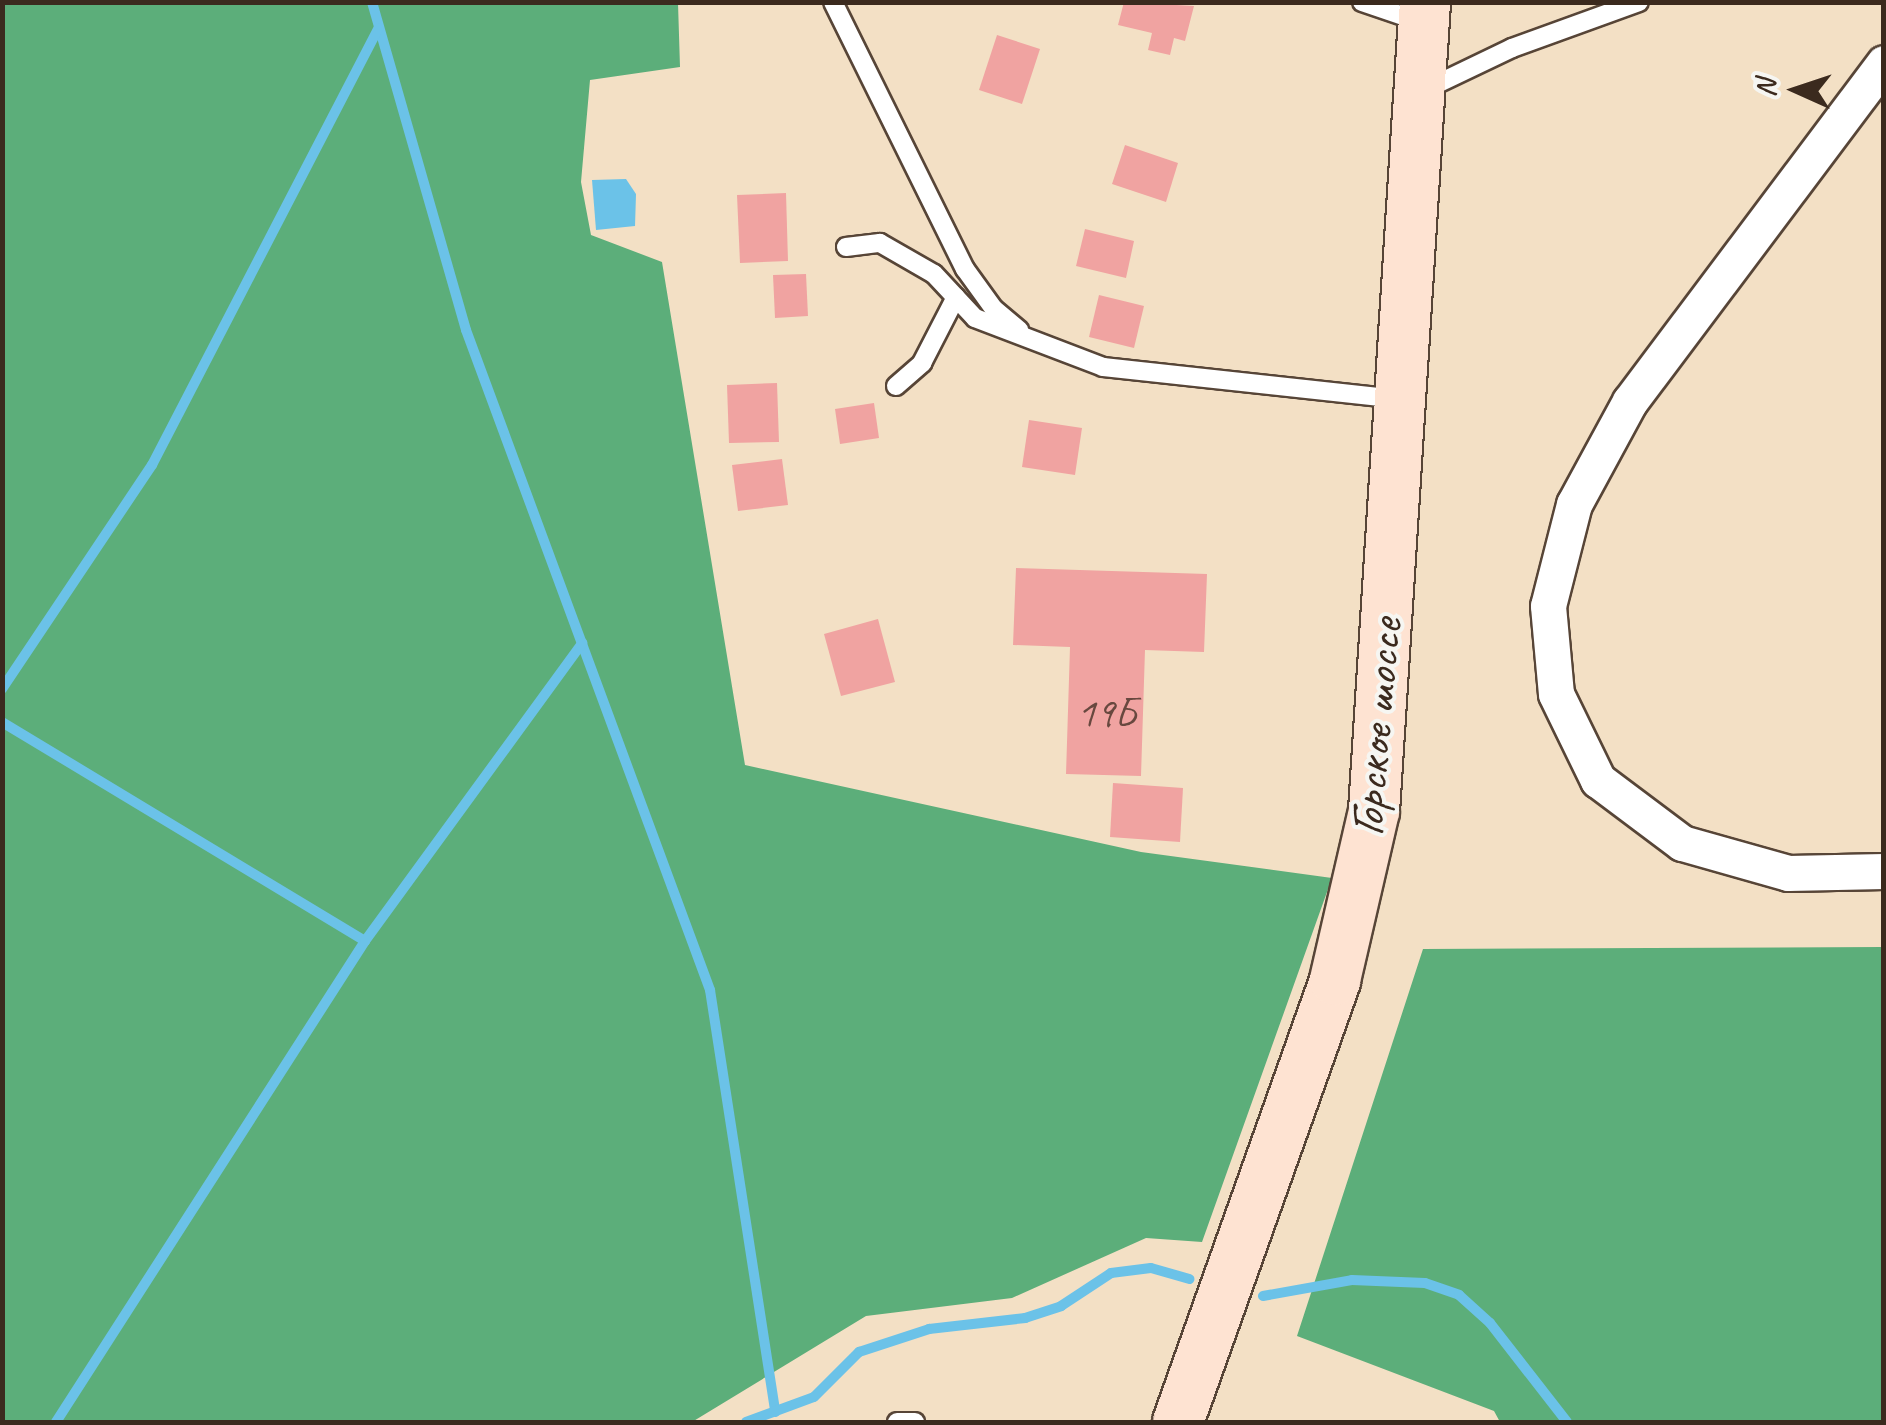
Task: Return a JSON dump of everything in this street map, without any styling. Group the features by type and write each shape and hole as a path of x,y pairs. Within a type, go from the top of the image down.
{"main road":[{"name":"Горское шоссе","path":"1178,1422 1283,1139 1358,895 1374,811 1424,12"}],"street":[{"path":"1884,63 1630,401 1574,504 1548,606 1556,694 1598,780 1682,844 1788,873 1884,871"}],"lane":[{"path":"833,2 965,269 994,309 1031,340"},
{"path":"1362,2 1424,12"},
{"path":"1419,108 1437,84 1639,2"},
{"path":"846,247 880,243 934,274 976,318 1102,368 1400,399"},
{"path":"896,386 922,363 956,297"},
{"path":"897,1422 914,1422"}],"green space":[{"path":"3,2 678,3 680,67 590,80 581,182 591,235 662,262 745,765 1141,852 1332,878 1202,1242 1146,1238 1012,1298 866,1316 692,1422 3,1422"},
{"path":"1883,947 1883,1422 1500,1422 1494,1411 1297,1336 1423,949"}],"water":[{"path":"626,179 636,194 635,226 596,230 592,180"}],"building":[{"path":"1124,2 1194,6 1185,41 1174,38 1170,55 1148,50 1152,33 1118,25"},
{"path":"997,35 1040,49 1022,104 979,90"},
{"path":"1125,145 1178,163 1166,202 1112,184"},
{"path":"786,193 788,261 740,263 737,195"},
{"path":"1085,229 1134,241 1126,278 1076,266"},
{"path":"806,274 808,316 775,318 773,275"},
{"path":"1099,295 1144,306 1134,348 1089,337"},
{"path":"777,383 779,442 729,443 727,385"},
{"path":"874,403 879,438 840,444 835,409"},
{"path":"1029,420 1082,428 1075,475 1022,467"},
{"path":"782,459 788,505 738,511 732,465"},
{"path":"1016,568 1207,574 1204,652 1145,650 1141,776 1066,774 1070,647 1013,645"},
{"path":"878,619 895,682 841,696 824,634"},
{"path":"1113,783 1183,788 1180,842 1110,837"}],"waterway":[{"path":"372,2 466,330 710,990 775,1412"},
{"path":"2,689 152,465 379,28"},
{"path":"56,1422 365,941 582,643"},
{"path":"2,722 365,941"},
{"path":"746,1422 814,1397 859,1352 929,1329 1025,1318 1061,1306 1111,1273 1151,1268 1189,1279"},
{"path":"1263,1296 1352,1280 1425,1283 1459,1295 1490,1323 1567,1422"}]}
